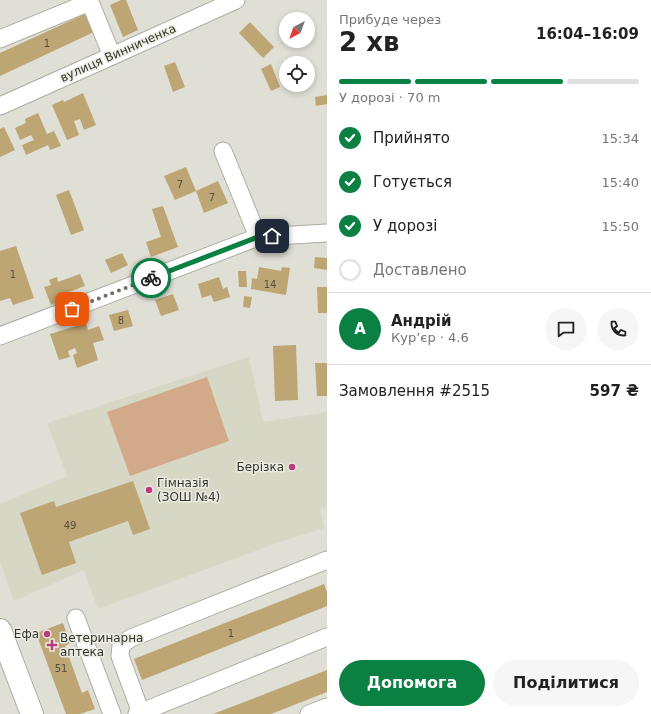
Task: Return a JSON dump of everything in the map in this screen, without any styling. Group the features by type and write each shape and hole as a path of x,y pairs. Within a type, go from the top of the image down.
{"main road":[{"path":"0,630 32,714"}],"street":[{"name":"вулиця Винниченка","path":"0,106 236,0"},
{"path":"0,39 90,2 112,56"},
{"path":"223,150 258,237"},
{"path":"0,336 258,237 327,233"},
{"path":"327,560 131,638 121,645 120,656 139,713 162,709 327,637"},
{"path":"76,618 112,714"},
{"path":"309,714 327,707"}],"shaded area":[{"name":"Гімназія (ЗОШ №4)","path":"249,357 263,422 327,412 327,508 320,509 324,528 280,542 98,609 84,570 14,601 0,562 0,504 67,476 47,423"},
{"path":"207,377 229,441 130,476 107,412"}],"building":[{"path":"121,0 126,0 138,30 123,37 110,5"},
{"path":"85,14 94,32 0,76 0,53"},
{"path":"250,22 274,47 263,58 239,33"},
{"path":"175,62 185,87 173,92 164,66"},
{"path":"271,64 279,87 271,91 261,69"},
{"path":"83,93 96,125 84,130 80,119 74,121 79,135 67,140 52,105 63,100 64,102"},
{"path":"327,95 327,104 316,106 315,97"},
{"path":"38,113 47,134 54,131 61,146 50,150 48,145 26,155 22,145 34,140 31,135 20,140 15,128 26,123 25,119"},
{"path":"4,127 15,150 0,157 0,129"},
{"path":"186,167 196,191 175,200 164,176"},
{"path":"218,181 228,203 204,213 196,191"},
{"path":"69,190 84,230 71,235 56,195"},
{"path":"163,206 178,247 151,257 146,242 161,237 152,209"},
{"path":"16,246 34,298 13,305 10,298 0,301 0,251"},
{"path":"122,253 128,265 111,273 105,260"},
{"path":"315,257 327,258 327,270 314,268"},
{"path":"259,267 281,271 282,267 290,268 286,295 251,289 252,278 257,279"},
{"path":"238,271 246,271 247,287 239,287"},
{"path":"80,274 85,286 66,293 68,298 51,305 44,287 51,285 49,280 57,277 58,282"},
{"path":"219,277 223,289 227,287 230,297 214,302 211,295 202,298 198,284"},
{"path":"317,287 327,287 327,313 318,313"},
{"path":"173,294 179,310 161,316 155,300"},
{"path":"244,296 252,297 250,308 243,307"},
{"path":"128,310 133,326 114,331 109,315"},
{"path":"86,323 88,330 99,326 104,340 93,343 98,360 77,368 73,355 77,353 75,348 68,351 70,357 59,360 50,334"},
{"path":"296,345 298,400 275,401 273,346"},
{"path":"315,363 327,363 327,396 317,396"},
{"path":"133,481 150,529 133,535 128,521 69,542 76,563 42,575 20,513 54,501 56,507"},
{"path":"324,584 327,592 327,606 142,680 134,659"},
{"path":"63,623 70,643 65,646 82,693 88,690 95,709 80,714 66,714 36,633"},
{"path":"327,670 327,692 271,714 213,714"}],"way so far":[{"path":"72,309 151,278"}],"place":[{"name":"Берізка","path":"292,467"},
{"name":"Гімназія (ЗОШ №4)","path":"149,490"},
{"name":"Ефа","path":"47,634"},
{"name":"Ветеринарна аптека","path":"52,645"}],"route":[{"path":"151,278 258,237 272,236"}]}
